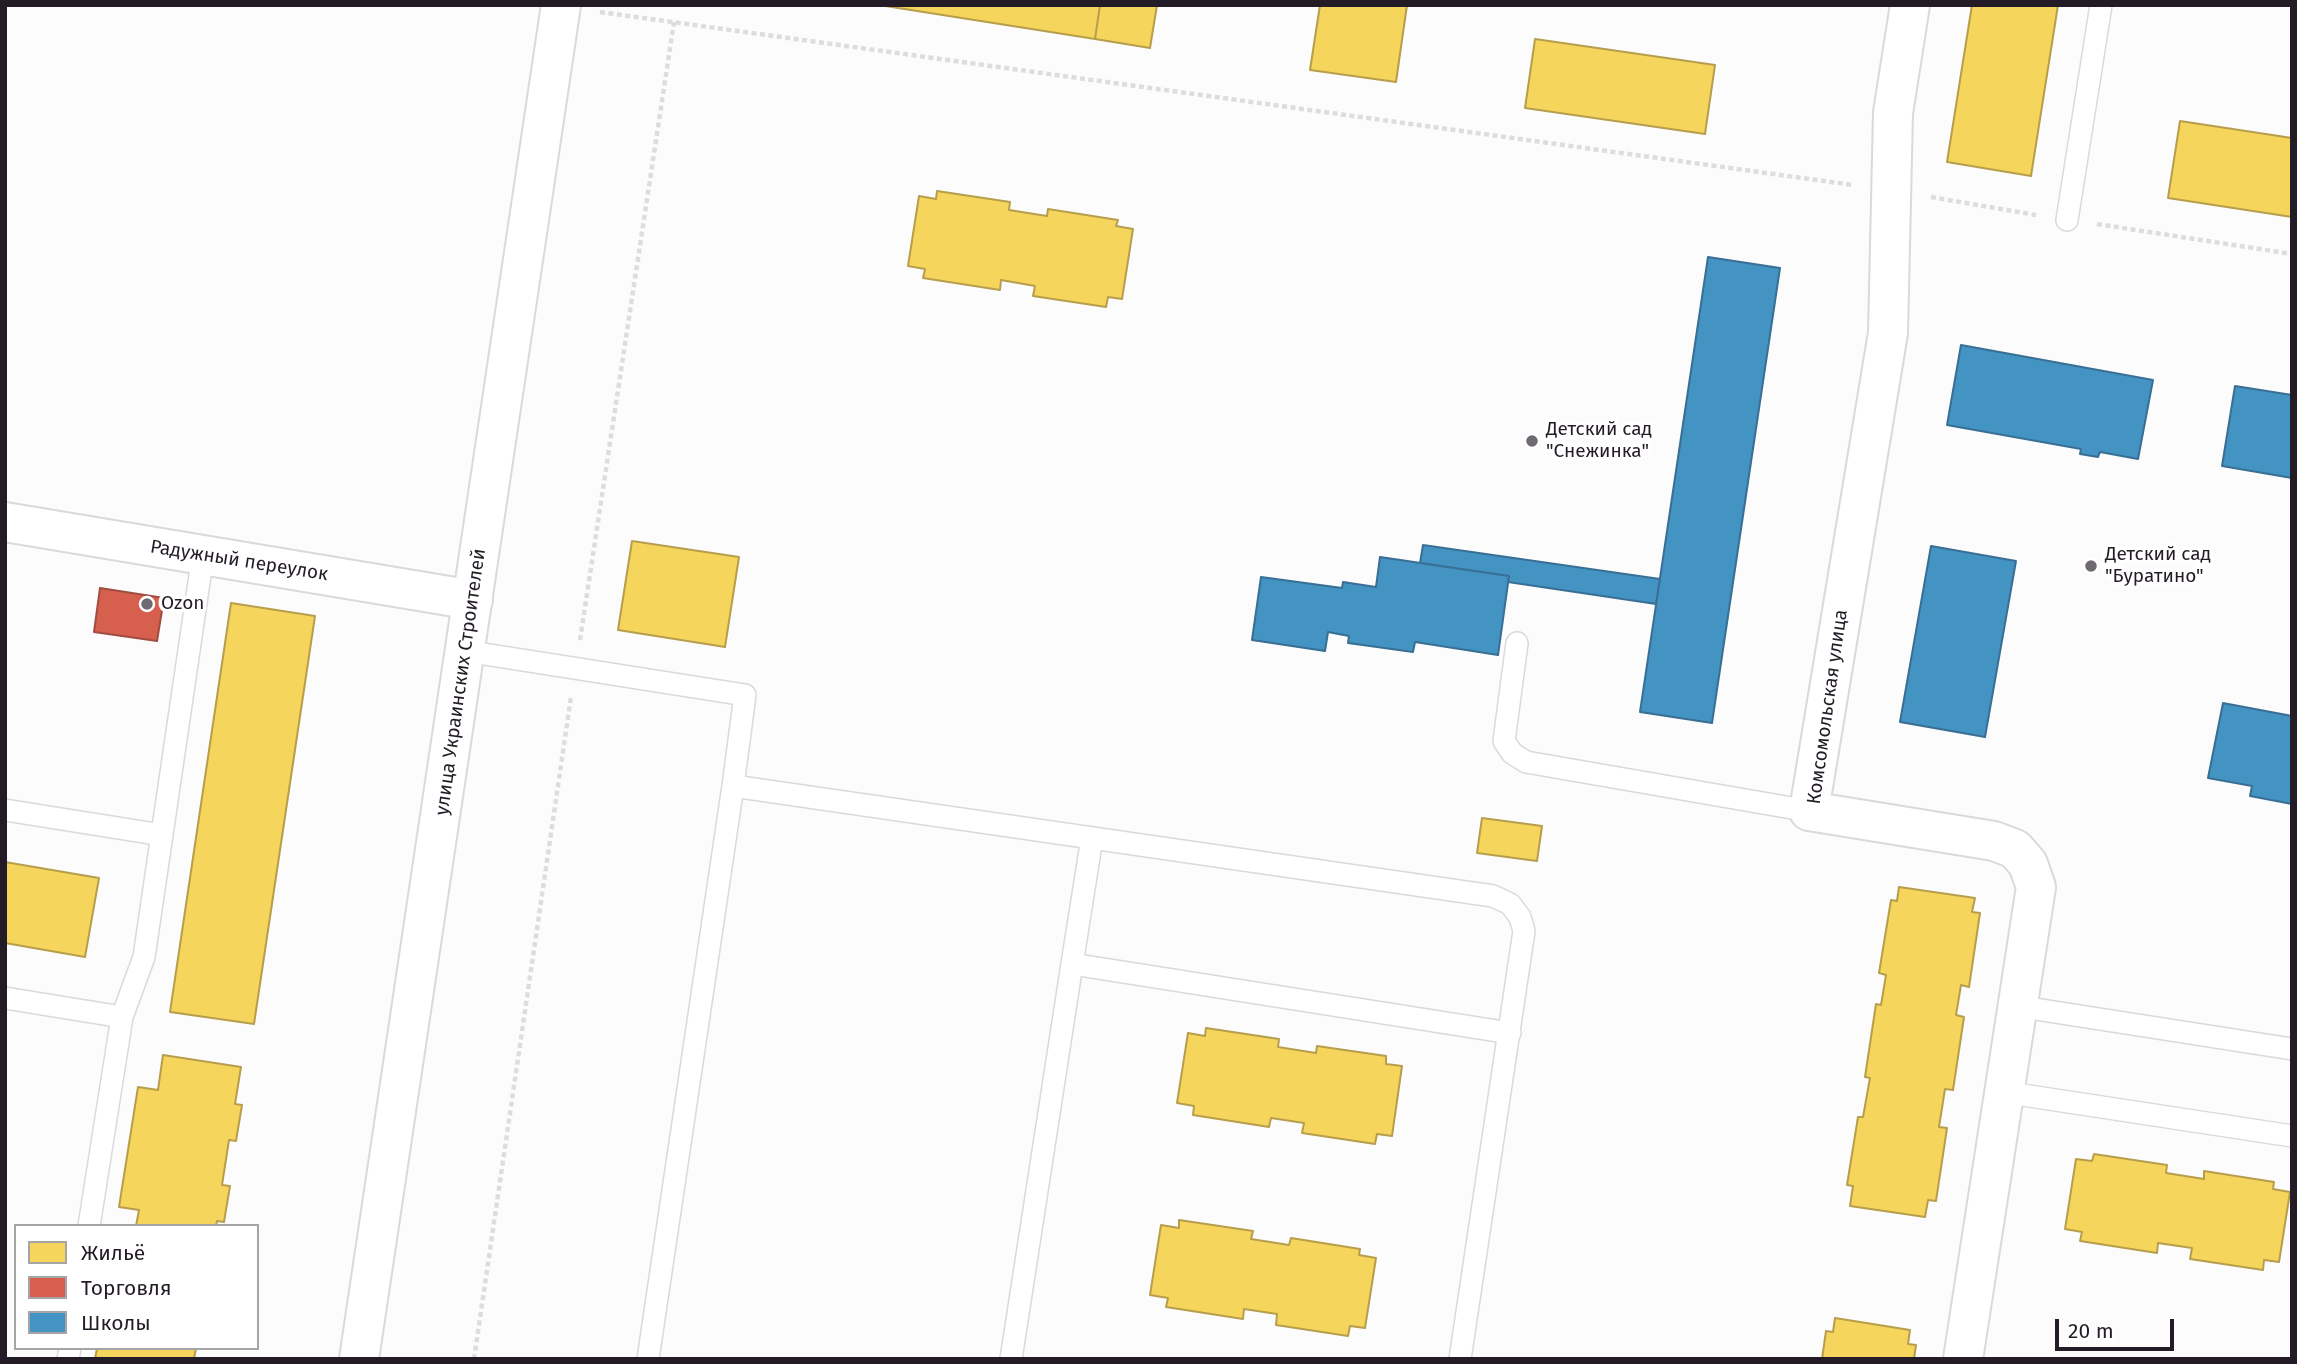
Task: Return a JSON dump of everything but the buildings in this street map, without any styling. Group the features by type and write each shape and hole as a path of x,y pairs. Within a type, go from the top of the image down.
{"street":[{"name":"Комсомольская улица","path":"1910,5 1893,113 1889,190 1888,333 1809,811 1994,841 2015,849 2028,864 2036,887 1963,1359"},
{"name":"улица Украинских Строителей","path":"359,1359 561,6"},
{"name":"Радужный переулок","path":"5,522 473,600"}],"lane":[{"path":"2067,220 2101,5"},
{"path":"89,1224 121,1017 144,957 203,555"},
{"path":"1517,643 1504,741 1512,752 1526,762 1809,811"},
{"path":"465,651 745,695 648,1359"},
{"path":"733,786 1493,896 1510,904 1520,917 1524,932 1460,1359"},
{"path":"5,810 162,835"},
{"path":"1011,1359 1092,838"},
{"path":"1072,964 1510,1033"},
{"path":"5,999 121,1017"},
{"path":"2016,1006 2292,1049"},
{"path":"2003,1092 2292,1136"}],"path":[{"path":"561,6 1889,190 2292,254"}],"place":[{"name":"Детский сад \"Снежинка\"","path":"1532,441"},
{"name":"Детский сад \"Буратино\"","path":"2091,566"},
{"name":"Ozon","path":"147,604"}]}
